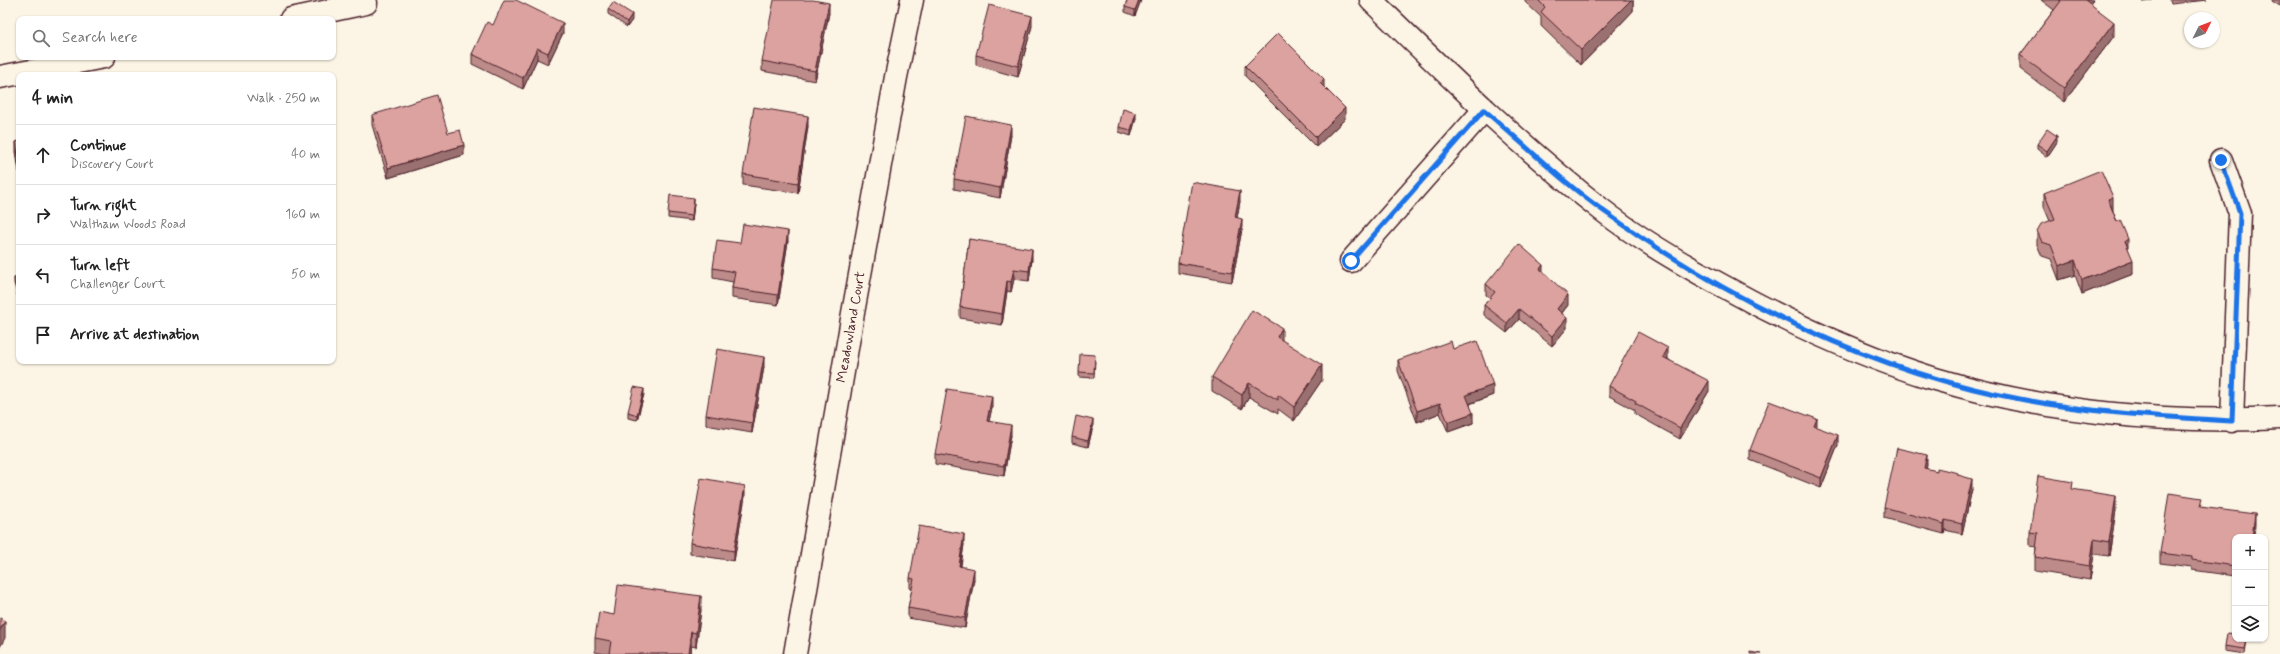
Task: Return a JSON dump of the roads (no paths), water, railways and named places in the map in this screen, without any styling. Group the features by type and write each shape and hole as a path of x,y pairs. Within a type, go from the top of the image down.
{"street":[{"name":"Meadowland Court","path":"795,654 857,290 912,0"},
{"path":"1371,0 1484,110 1604,212 1679,262 1754,304 1843,346 1935,379 2024,400 2120,414 2232,421 2280,418"},
{"path":"304,16 366,3"},
{"path":"26,72 88,60"},
{"path":"0,77 16,74"},
{"path":"1351,261 1484,110"},
{"path":"2221,160 2240,213 2232,421"}]}
